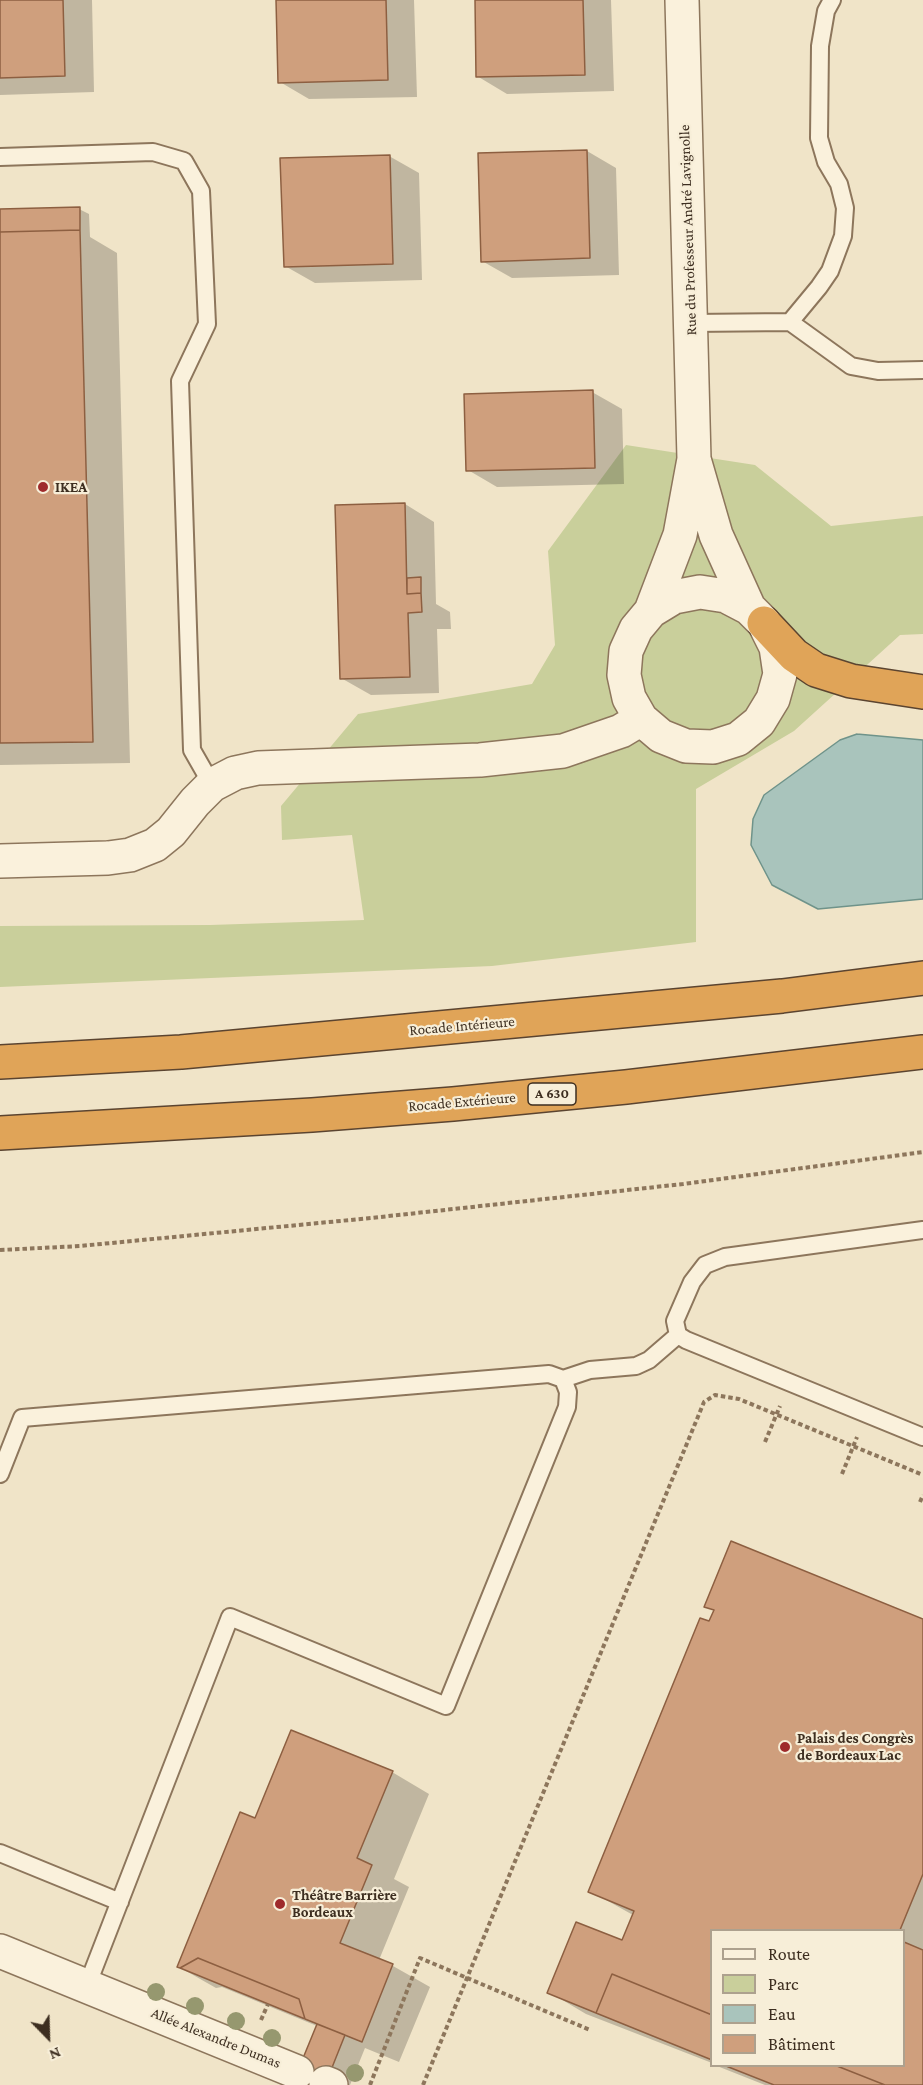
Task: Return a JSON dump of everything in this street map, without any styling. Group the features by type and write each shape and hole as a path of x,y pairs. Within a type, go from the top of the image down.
{"highway":[{"path":"757,616 794,655 816,670 851,681 923,692"},
{"name":"Rocade Intérieure","path":"0,1062 181,1052 770,997 923,978"},
{"path":"0,1047 181,1052"},
{"name":"Rocade Extérieure","path":"0,1133 179,1124 465,1103 626,1087 923,1052"},
{"path":"0,1145 179,1124"}],"street":[{"name":"Rue du Professeur André Lavignolle","path":"651,611 680,535 694,459 682,0"},
{"name":"Rue du Professeur André Lavignolle","path":"694,459 716,535 757,616"},
{"path":"700,592 726,596 757,616 776,647 780,674 773,699 759,722 738,739 713,747 686,746 661,736 641,719 629,698 624,675 626,651 636,629 651,611 674,597 700,592"},
{"path":"0,861 108,858 130,855 155,845 171,832 212,785 235,773 258,768 480,760 563,752 621,731 641,719"},
{"name":"Allée Alexandre Dumas","path":"0,1951 318,2080"}],"lane":[{"path":"790,322 819,288 830,271 843,236 845,208 839,184 826,162 819,138 820,46 826,11 832,0"},
{"path":"0,157 153,152 184,161 201,191 207,324 180,381 192,750 212,785"},
{"path":"691,323 790,322 851,366 878,371 923,370"},
{"path":"678,1335 675,1321 692,1282 705,1265 725,1257 923,1230"},
{"path":"0,1474 22,1418 549,1374 563,1378 590,1370 636,1366 649,1360 678,1335"},
{"path":"678,1335 923,1437"},
{"path":"87,1986 230,1617 446,1706 567,1407 568,1392 563,1378"},
{"path":"0,1853 120,1902"}],"path":[{"path":"0,1250 80,1246 382,1217 683,1184 923,1152"},
{"path":"765,1442 790,1383"},
{"path":"423,2085 704,1402 715,1395 740,1400 923,1475"},
{"path":"842,1474 866,1414"},
{"path":"920,1502 923,1495"},
{"path":"370,2085 420,1958 590,2030"}],"green space":[{"path":"626,445 755,465 831,526 923,516 923,634 900,635 794,731 696,789 696,942 492,966 0,987 0,926 210,925 364,920 352,835 282,840 281,806 358,714 532,684 555,645 548,551"}],"water":[{"path":"857,734 923,740 923,899 818,909 772,885 751,845 753,819 764,795 840,740"}],"building":[{"path":"0,0 63,0 65,76 0,78"},
{"path":"276,0 386,0 388,80 278,83"},
{"path":"475,0 583,0 585,75 476,77"},
{"path":"587,150 590,258 481,262 478,153"},
{"path":"390,155 393,264 284,267 280,158"},
{"path":"80,207 80,230 0,232 0,209"},
{"name":"IKEA","path":"80,230 93,742 0,743 0,232"},
{"path":"593,390 595,468 466,471 464,394"},
{"path":"405,503 407,594 421,593 422,612 408,613 410,677 340,679 335,505"},
{"path":"421,577 421,593 407,594 407,578"},
{"name":"Palais des Congrès de Bordeaux Lac","path":"731,1541 923,1619 923,1874 900,1929 710,1929 710,2014 612,1974 596,2013 547,1993 576,1922 622,1940 634,1911 588,1892 700,1618 709,1621 714,1610 704,1607"},
{"name":"Théâtre Barrière Bordeaux","path":"291,1730 393,1771 357,1858 372,1865 340,1943 393,1964 362,2042 305,2019 299,1999 198,1958 180,1968 177,1967 240,1812 255,1818"},
{"path":"905,1942 923,1950 923,2085 885,2085 840,2067 905,2067"},
{"path":"198,1958 299,1999 305,2019 180,1968"},
{"path":"612,1974 710,2014 710,2059 596,2013"},
{"path":"317,2024 345,2035 325,2085 292,2085"},
{"path":"729,2067 840,2067 885,2085 774,2085"}],"place":[{"name":"IKEA","path":"43,487"},
{"name":"Palais des Congrès de Bordeaux Lac","path":"785,1747"},
{"name":"Théâtre Barrière Bordeaux","path":"280,1904"}]}
